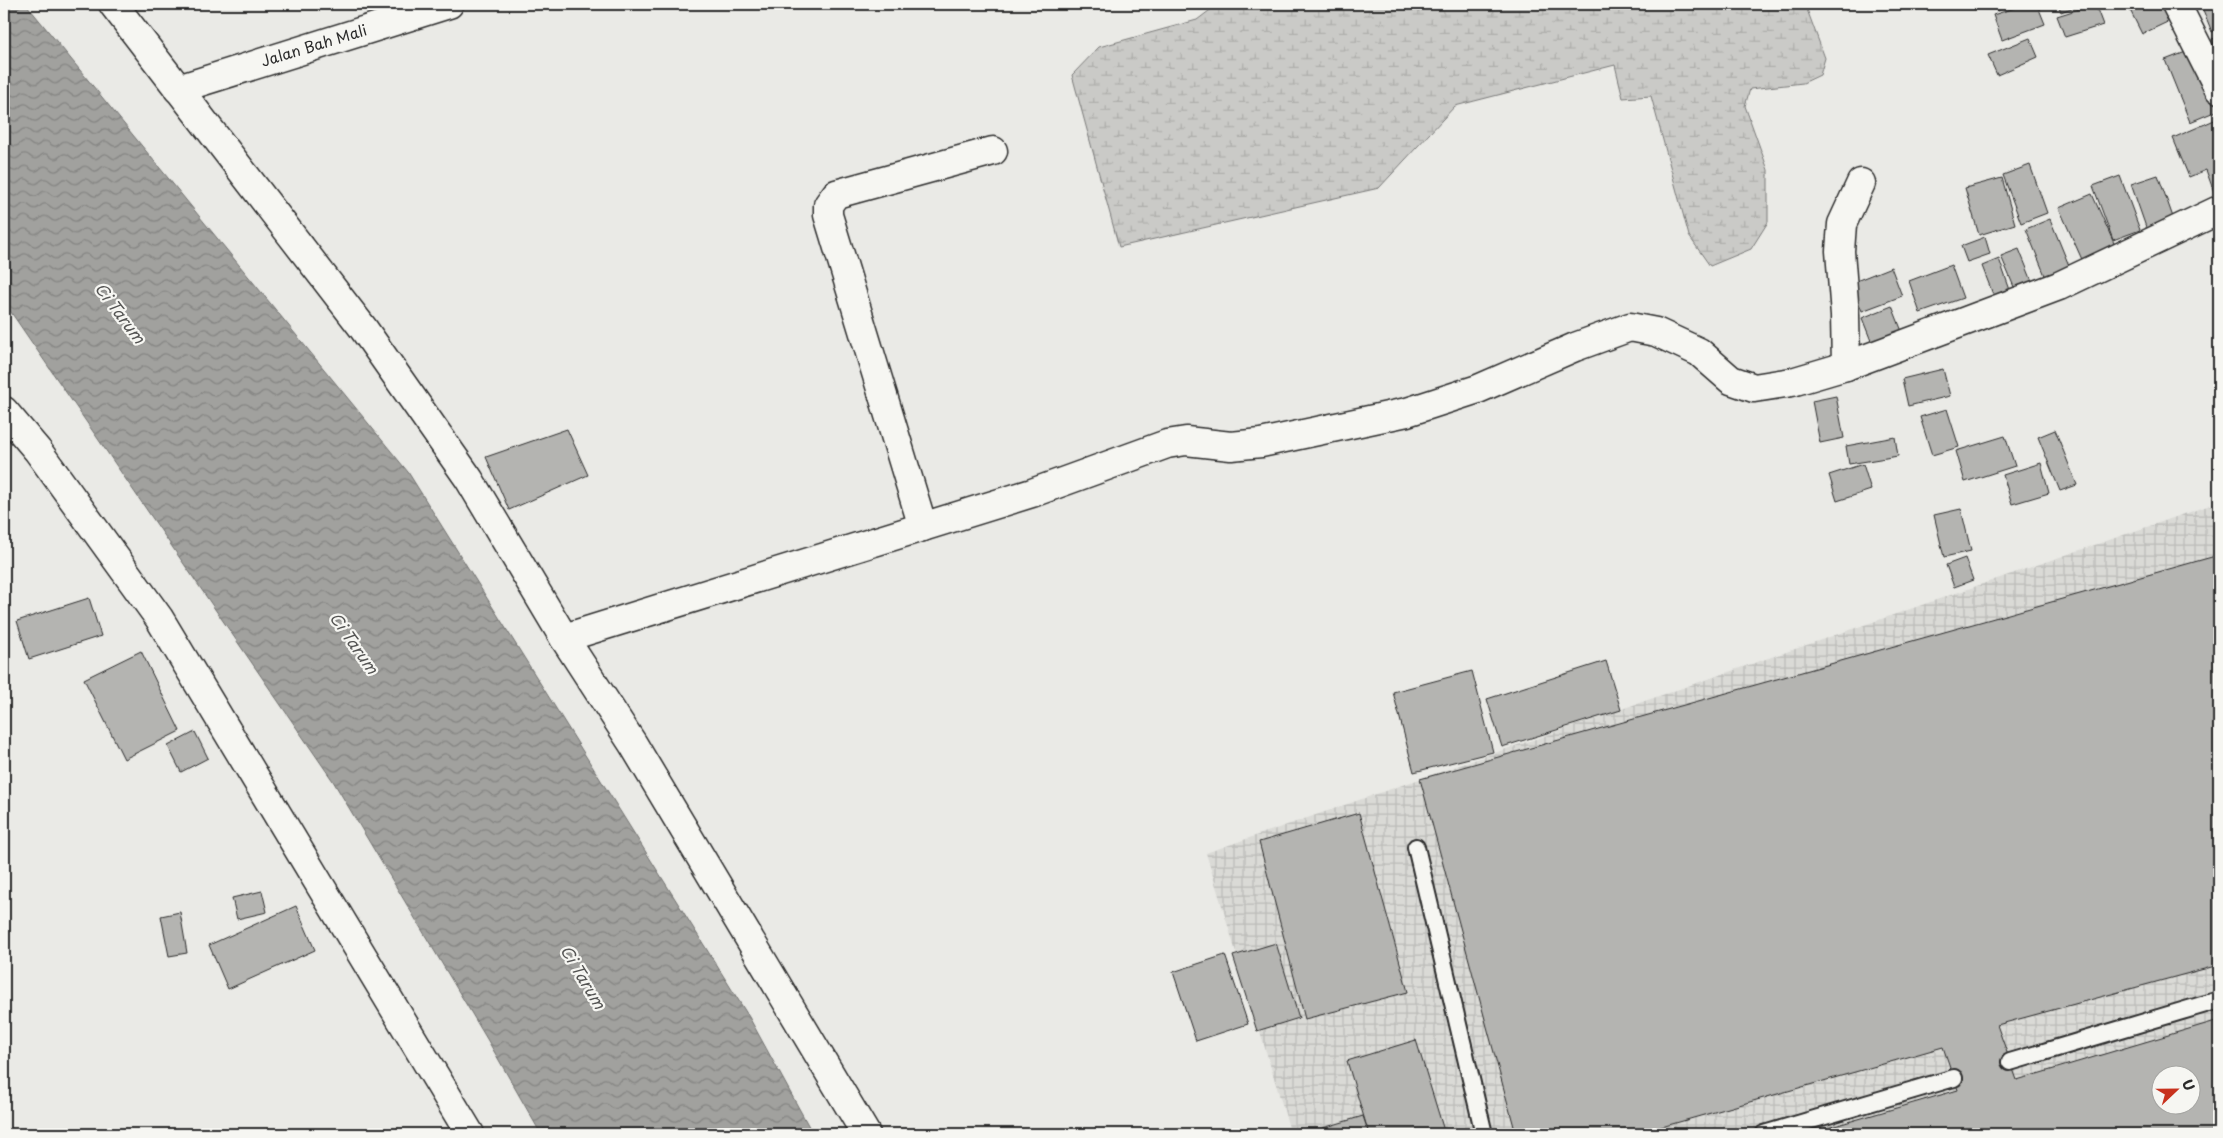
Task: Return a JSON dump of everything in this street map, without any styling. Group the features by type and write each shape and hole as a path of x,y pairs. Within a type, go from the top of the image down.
{"street":[{"path":"113,4 369,336 469,480 564,638 633,744 866,1134"},
{"name":"Jalan Bah Mali","path":"178,89 449,4"},
{"path":"2176,4 2219,89"},
{"path":"923,527 828,215 828,205 836,194 993,151"},
{"path":"1846,366 1846,315 1840,251 1842,224 1862,183"},
{"path":"564,638 1032,493 1167,444 1186,441 1231,446 1261,443 1407,412 1478,389 1575,347 1630,327 1656,332 1699,352 1731,380 1754,388 1792,382 1846,366 2059,286 2219,210"},
{"path":"4,411 38,452 159,618 470,1134"}],"lane":[{"path":"1416,847 1484,1134"},
{"path":"2010,1062 2219,1000"},
{"path":"1764,1134 1954,1078"}],"shaded area":[{"path":"2219,502 2219,1134 1291,1134 1206,853"}],"green space":[{"path":"1218,4 1805,4 1825,58 1820,75 1803,83 1750,89 1745,106 1768,170 1768,222 1751,249 1710,266 1689,236 1651,96 1623,98 1615,65 1455,106 1379,188 1119,247 1072,75 1099,47 1197,20"}],"water":[{"name":"Ci Tarum","path":"4,4 26,4 408,472 749,1017 813,1134 541,1134 487,1039 333,781 4,302"}],"building":[{"path":"1994,4 2014,4 1997,11"},
{"path":"2027,4 2037,4 2045,24 2002,40 1993,15"},
{"path":"2058,4 2082,4 2061,12"},
{"path":"2095,4 2103,25 2065,37 2057,16"},
{"path":"2127,4 2172,4 2178,17 2142,34"},
{"path":"2219,4 2219,30 2212,32 2201,5"},
{"path":"2219,37 2219,59 2212,39"},
{"path":"2030,38 2038,57 1997,75 1988,55"},
{"path":"2196,48 2219,110 2190,122 2165,60"},
{"path":"2219,118 2219,190 2214,192 2206,170 2189,177 2173,138"},
{"path":"2030,165 2047,213 2021,223 2003,175"},
{"path":"2158,175 2174,220 2147,230 2131,184"},
{"path":"2120,176 2140,230 2113,240 2093,186"},
{"path":"2002,178 2015,224 1979,235 1965,188"},
{"path":"2092,194 2117,250 2084,264 2059,208"},
{"path":"2050,219 2070,268 2046,278 2026,229"},
{"path":"1985,237 1990,254 1967,262 1961,246"},
{"path":"2019,249 2032,281 2014,287 2001,256"},
{"path":"1999,259 2010,290 1994,297 1982,266"},
{"path":"1951,265 1963,298 1920,313 1909,281"},
{"path":"1891,267 1902,296 1862,311 1851,283"},
{"path":"1892,306 1905,339 1875,351 1862,318"},
{"path":"1943,369 1950,396 1908,406 1902,379"},
{"path":"1836,396 1844,438 1820,443 1812,401"},
{"path":"1947,409 1959,447 1932,455 1920,417"},
{"path":"567,429 588,475 509,510 486,457"},
{"path":"2055,430 2077,485 2060,491 2038,437"},
{"path":"2005,436 2015,466 1965,482 1956,451"},
{"path":"1895,437 1898,456 1849,464 1846,446"},
{"path":"2041,463 2049,493 2012,504 2003,475"},
{"path":"1863,464 1871,490 1837,501 1829,475"},
{"path":"1961,509 1971,551 1944,557 1934,515"},
{"path":"2219,555 2219,965 1997,1025 2017,1080 2219,1020 2219,1134 1807,1134 1958,1090 1943,1047 1637,1134 1516,1134 1420,779"},
{"path":"1965,558 1973,580 1954,587 1946,565"},
{"path":"89,598 101,636 29,659 17,621"},
{"path":"141,651 180,731 124,759 84,679"},
{"path":"1606,661 1621,710 1502,747 1487,699"},
{"path":"1472,671 1493,752 1414,772 1393,692"},
{"path":"195,732 208,758 181,772 168,746"},
{"path":"1359,813 1408,992 1305,1019 1259,842"},
{"path":"262,891 267,912 237,919 232,898"},
{"path":"296,906 315,950 228,989 209,945"},
{"path":"180,912 187,953 169,956 161,916"},
{"path":"1276,943 1299,1018 1257,1031 1233,956"},
{"path":"1225,955 1248,1024 1196,1041 1173,972"},
{"path":"1416,1040 1445,1134 1369,1134 1347,1061"},
{"path":"1363,1116 1369,1134 1314,1134 1313,1131"}]}
